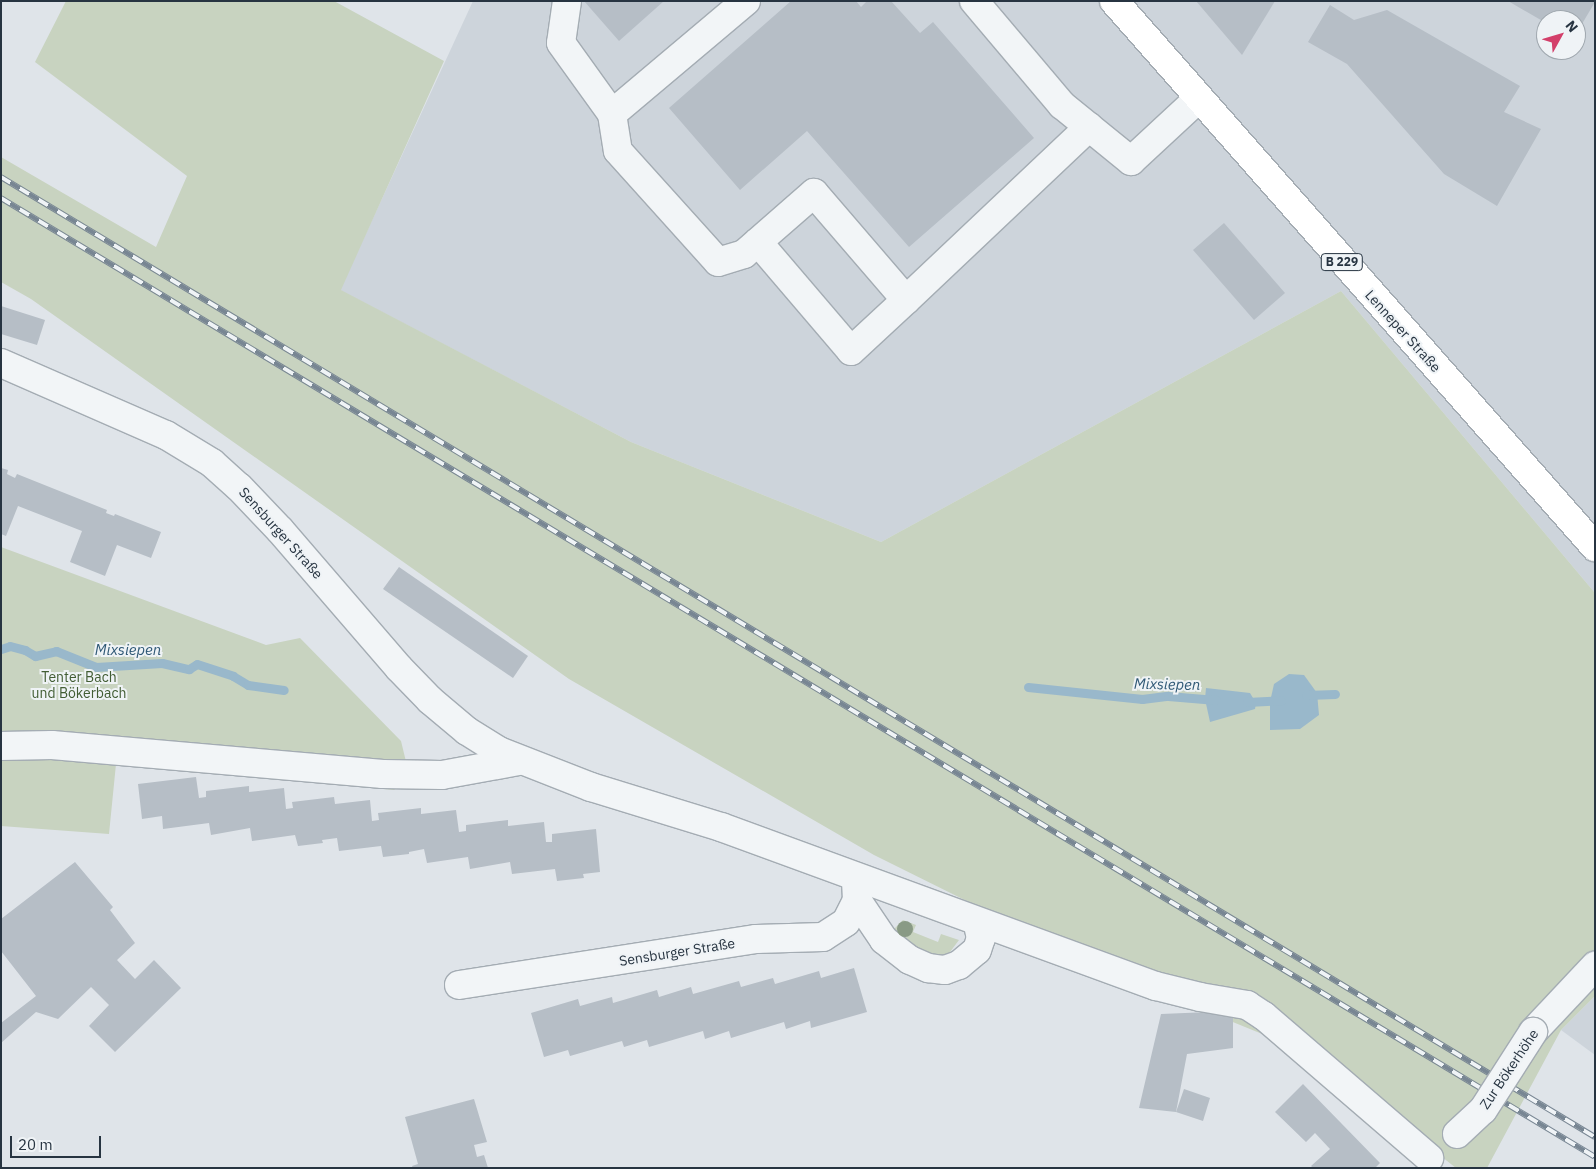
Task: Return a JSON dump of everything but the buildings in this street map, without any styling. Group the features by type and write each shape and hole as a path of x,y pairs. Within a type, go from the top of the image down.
{"main road":[{"name":"Lenneper Straße","path":"1114,1 1299,214 1595,547"}],"street":[{"path":"567,1 562,44 612,114 618,151 718,262 744,254 814,193 906,300"},
{"path":"612,114 746,1"},
{"path":"974,1 1062,104 1131,161 1199,98"},
{"path":"758,242 851,351 1089,127"},
{"name":"Sensburger Straße","path":"1,363 166,434 212,463 258,505 399,668 440,710 479,740 519,761 591,787 721,827 857,889 977,920 1156,986 1200,997 1247,1005 1264,1016 1424,1163"},
{"path":"1,746 52,745 382,774 442,775 519,761"},
{"path":"857,889 884,940 910,960 928,968 945,970 959,965 977,950 981,938 977,920"},
{"name":"Sensburger Straße","path":"459,985 756,939 823,937 846,922 857,889"},
{"name":"Zur Bökerhöhe","path":"1424,1163 1483,1110 1532,1032 1595,966"}],"shaded area":[{"path":"473,1 1595,1 1595,593 1341,291 881,542 631,442 340,290"},
{"path":"1595,996 1595,1055 1561,1030"}],"green space":[{"path":"66,1 334,1 444,61 341,290 631,442 881,542 1341,291 1595,593 1595,996 1561,1030 1487,1168 1456,1168 1311,1054 1108,971 874,855 569,679 31,299 1,282 1,157 156,247 187,176 35,62"},
{"name":"Tenter Bach und Bökerbach","path":"1,547 266,645 300,638 401,741 410,778 394,790 116,764 109,834 1,826"},
{"path":"903,920 916,925 913,932 938,942 941,934 959,940 950,952 945,955 930,955 910,946 894,929"}],"water":[{"path":"1289,674 1304,675 1317,693 1319,715 1300,729 1270,730 1270,702 1274,684"},
{"path":"1206,688 1250,693 1256,703 1255,709 1210,722 1205,699"}],"waterway":[{"name":"Mixsiepen","path":"1,649 10,646 25,650 35,656 56,651 96,667 162,663 189,669 197,664 233,676 248,685 284,690"},
{"name":"Mixsiepen","path":"1028,687 1142,699 1168,696 1216,700"},
{"name":"Mixsiepen","path":"1306,695 1335,694"},
{"name":"Mixsiepen","path":"1247,702 1281,700"}],"railway":[{"path":"1,177 1595,1137"},
{"path":"1,198 1595,1157"}]}
